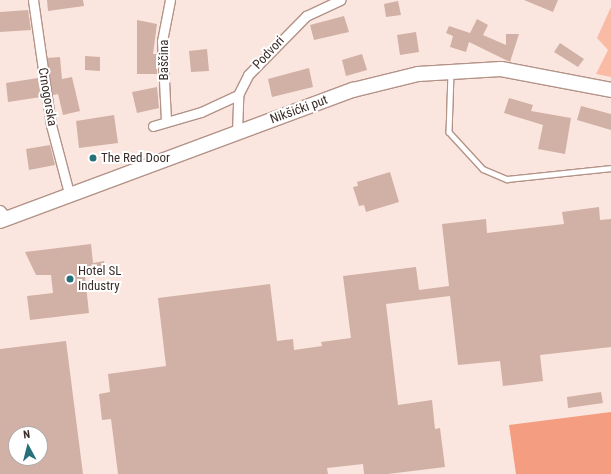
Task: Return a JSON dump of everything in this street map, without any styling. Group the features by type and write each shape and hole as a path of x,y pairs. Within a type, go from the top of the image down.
{"main road":[{"name":"Nikšićki put","path":"2,217 353,90 418,74 501,69 611,90"}],"street":[{"name":"Crnogorska","path":"33,0 51,125 69,193"},
{"name":"Baščina","path":"166,120 162,41 170,0"},
{"name":"Podvori","path":"237,133 238,95 248,75 306,16 341,0"},
{"path":"153,126 166,120 201,112 238,95"}],"lane":[{"path":"451,72 449,132 483,169 507,179 611,168"}],"shaded area":[{"path":"611,7 611,77 596,74 608,50 597,38"},
{"path":"611,412 611,474 516,474 509,425"}],"building":[{"path":"47,0 83,0 84,6 48,11"},
{"path":"524,0 558,0 553,12"},
{"path":"398,1 401,15 386,17 384,4"},
{"path":"28,10 31,30 0,32 0,12"},
{"path":"344,16 349,32 314,40 310,25"},
{"path":"477,19 488,25 483,35 506,45 506,34 519,34 510,62 469,42 466,52 450,47 453,36 446,33 449,26 470,33"},
{"path":"137,20 157,24 153,54 157,54 157,74 137,74"},
{"path":"416,32 419,52 400,55 397,35"},
{"path":"560,43 584,59 578,67 554,52"},
{"path":"207,49 209,71 191,72 189,51"},
{"path":"362,54 367,70 346,76 342,60"},
{"path":"85,56 100,57 100,71 85,70"},
{"path":"60,57 62,79 72,77 80,111 63,115 58,94 53,95 47,58"},
{"path":"309,68 313,87 272,97 268,79"},
{"path":"38,78 41,97 8,102 6,83"},
{"path":"157,87 159,108 137,113 132,92"},
{"path":"509,98 533,105 531,111 571,118 565,154 538,149 543,125 504,113"},
{"path":"581,106 611,114 611,130 577,120"},
{"path":"114,115 118,143 79,148 76,121"},
{"path":"50,145 55,165 29,170 26,149"},
{"path":"390,172 399,202 366,212 364,205 359,206 353,187 358,186 357,182"},
{"path":"599,207 600,220 611,219 611,347 540,355 543,381 503,386 500,361 458,365 450,296 386,304 398,405 432,400 435,429 440,428 445,467 388,474 364,474 363,464 327,468 328,474 118,474 111,419 102,420 99,394 110,392 108,374 166,366 158,298 270,284 277,341 293,339 294,350 322,346 321,342 351,338 343,276 416,267 419,290 449,286 442,224 486,219 487,233 564,224 562,212"},
{"name":"Hotel SL Industry","path":"91,244 93,263 104,261 106,274 85,276 89,313 30,320 27,296 53,293 51,275 36,275 25,252"},
{"path":"66,341 83,474 0,474 0,349"},
{"path":"601,392 603,403 568,408 567,397"}],"place":[{"name":"The Red Door","path":"93,158"},
{"name":"Hotel SL Industry","path":"70,279"}]}
